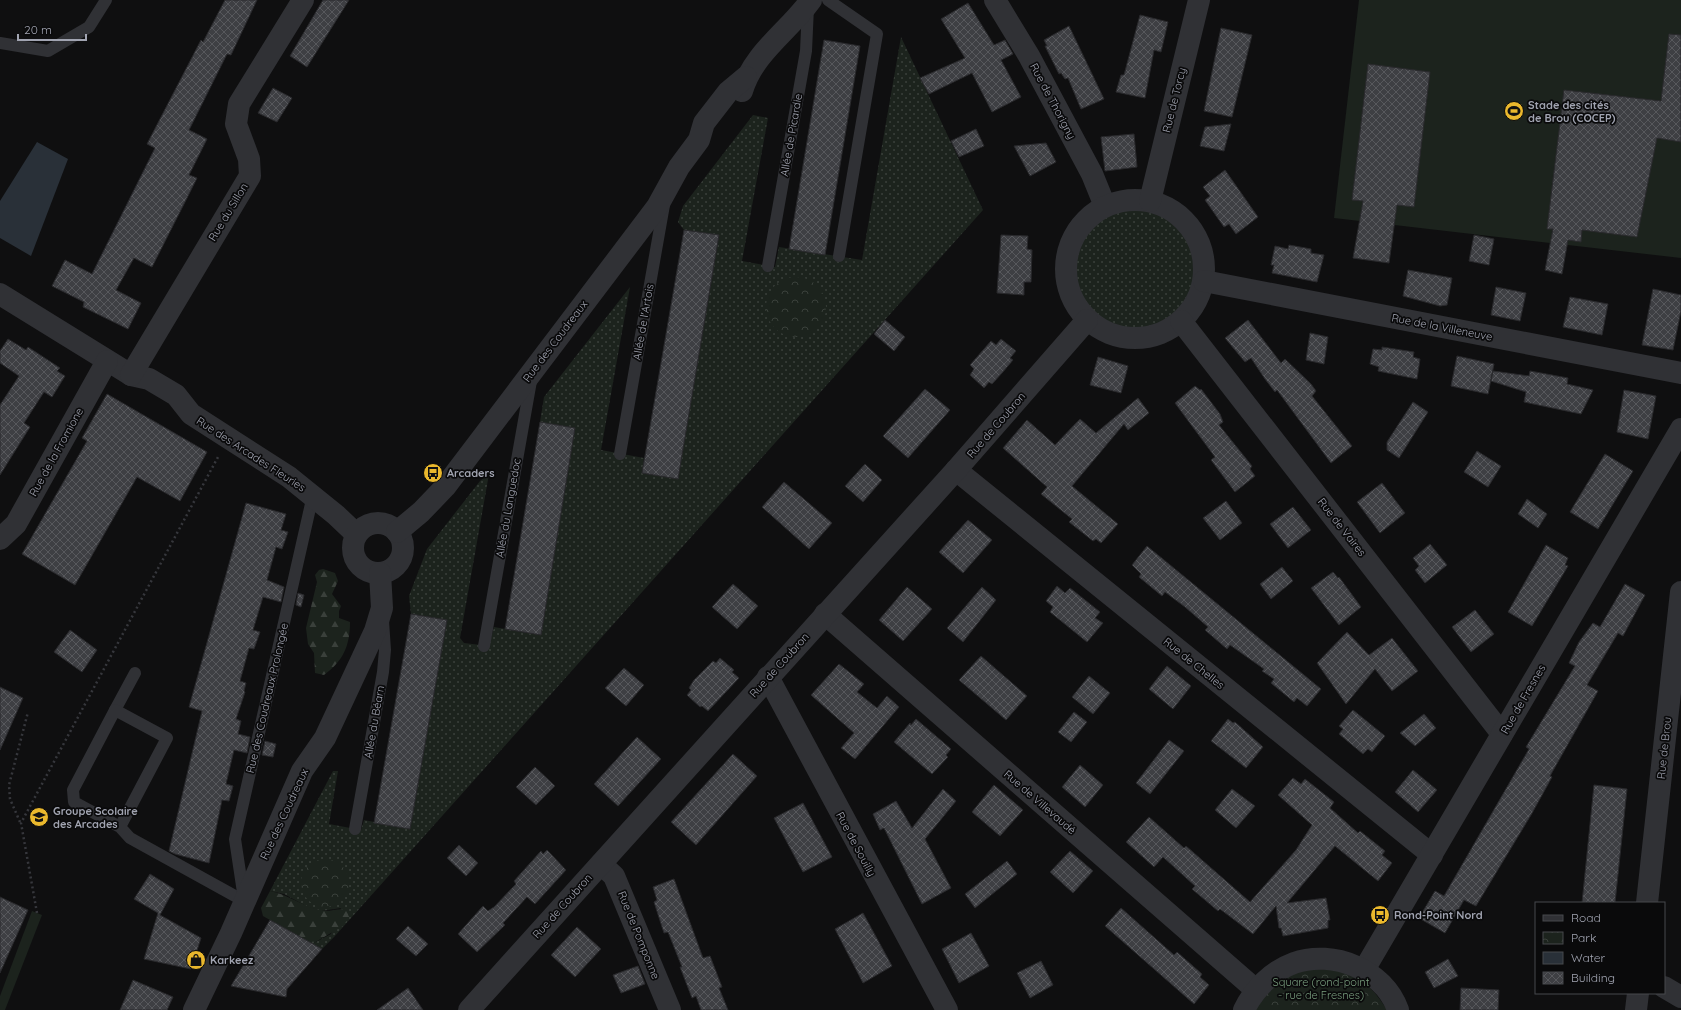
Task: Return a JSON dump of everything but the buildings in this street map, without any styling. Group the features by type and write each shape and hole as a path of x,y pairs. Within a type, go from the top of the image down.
{"street":[{"name":"Rue du Sillon","path":"131,375 250,176 249,159 236,124 239,104 303,0"},
{"name":"Rue de Thorigny","path":"995,0 1029,56 1088,167 1105,206"},
{"name":"Rue de Torcy","path":"1150,201 1199,0"},
{"name":"Rue des Coudreaux","path":"397,532 421,512 445,487 657,207 679,167 699,140 704,123 728,92 746,77 756,61 772,41 816,1"},
{"path":"1127,200 1150,201 1170,208 1186,221 1198,239 1204,259 1204,281 1196,303 1181,321 1164,332 1144,338 1124,338 1104,332 1088,320 1074,302 1066,281 1066,258 1073,237 1086,219 1105,206 1127,200"},
{"name":"Rue de la Villeneuve","path":"1204,281 1681,373"},
{"name":"Rue des Arcades Fleuries","path":"0,294 131,375 149,379 176,395 191,414 313,495 356,534"},
{"name":"Rue de Coubron","path":"469,1010 956,470 1088,320"},
{"name":"Rue de Vaires","path":"1181,321 1502,734"},
{"name":"Rue de la Fromione","path":"0,539 16,524 107,361"},
{"name":"Rue de Fresnes","path":"1364,970 1681,429"},
{"name":"Rue de Chelles","path":"956,470 1432,855"},
{"path":"384,523 397,532 401,539 402,554 394,567 380,573 365,569 354,557 353,542 356,534 368,524 384,523"},
{"name":"Rue des Coudreaux","path":"194,1010 231,934 244,901 302,771 325,738 382,615 380,573"},
{"name":"Rue de Brou","path":"1647,902 1681,592"},
{"name":"Rue de Villevaudé","path":"825,614 1256,990"},
{"name":"Rue de Souilly","path":"768,677 947,1010"},
{"name":"Rue de Pomponne","path":"601,864 614,876 618,883 670,1010"},
{"path":"1244,1010 1256,990 1273,973 1295,963 1324,959 1342,961 1364,970 1378,981 1390,994 1398,1010"},
{"path":"1665,988 1681,997"},
{"path":"1636,1010 1638,994"}],"lane":[{"path":"0,43 48,51 90,26 106,0"},
{"path":"816,1 877,34 839,256"},
{"name":"Allée de Picardie","path":"768,266 816,1"},
{"name":"Allée de l'Artois","path":"620,454 666,191"},
{"name":"Allée du Languedoc","path":"484,646 533,370"},
{"name":"Rue des Coudreaux Prolongée","path":"244,901 235,839 313,495"},
{"name":"Allée du Béarn","path":"355,829 383,672 384,644 382,615"},
{"path":"135,673 72,790 74,802 120,827 130,838 244,901"},
{"path":"115,710 167,738 120,827"}],"path":[{"path":"21,823 218,456"},
{"path":"28,712 9,785 10,799 21,823 37,913"}],"green space":[{"name":"Stade des cités de Brou (COCEP)","path":"1359,0 1681,0 1681,258 1334,218"},
{"path":"901,37 983,210 335,936 322,949 312,944 331,934 341,908 321,911 308,907 284,894 270,891 333,771 338,771 329,824 361,830 364,820 410,829 447,620 411,614 409,596 427,549 480,481 489,474 460,638 464,643 489,646 494,627 541,635 575,428 540,422 544,397 630,287 601,450 644,458 642,473 678,479 719,236 684,230 678,222 683,206 753,115 768,118 742,261 775,267 779,247 862,260"},
{"path":"1134,209 1157,213 1177,226 1190,246 1194,269 1190,292 1177,312 1157,325 1134,329 1111,325 1091,312 1078,292 1074,269 1078,246 1091,226 1111,213"},
{"path":"796,277 812,282 817,286 821,291 826,307 821,323 817,328 812,332 796,337 780,332 775,328 771,323 766,307 771,291 775,286 780,282"},
{"path":"323,569 335,573 338,581 332,594 341,606 339,618 350,622 347,646 341,658 331,670 324,675 315,673 314,653 308,644 306,628 317,582 315,575 319,570"},
{"path":"320,859 330,859 342,866 349,878 349,888 342,900 330,907 320,907 312,903 305,896 301,888 301,878 305,870 312,863"},
{"path":"270,891 323,911 344,909 347,910 349,917 343,926 312,944 263,916 261,908"},
{"path":"32,911 42,915 5,1010 0,1010 0,996"},
{"name":"Square (rond-point - rue de Fresnes)","path":"1328,967 1348,974 1369,987 1381,1000 1387,1010 1255,1010 1267,992 1295,972"}],"water":[{"path":"37,142 68,159 31,256 0,238 0,201"}],"place":[{"name":"Stade des cités de Brou (COCEP)","path":"1514,111"},
{"name":"Arcaders","path":"433,473"},
{"name":"Groupe Scolaire des Arcades","path":"39,817"},
{"name":"Rond-Point Nord","path":"1380,915"},
{"name":"Karkeez","path":"196,960"}]}
